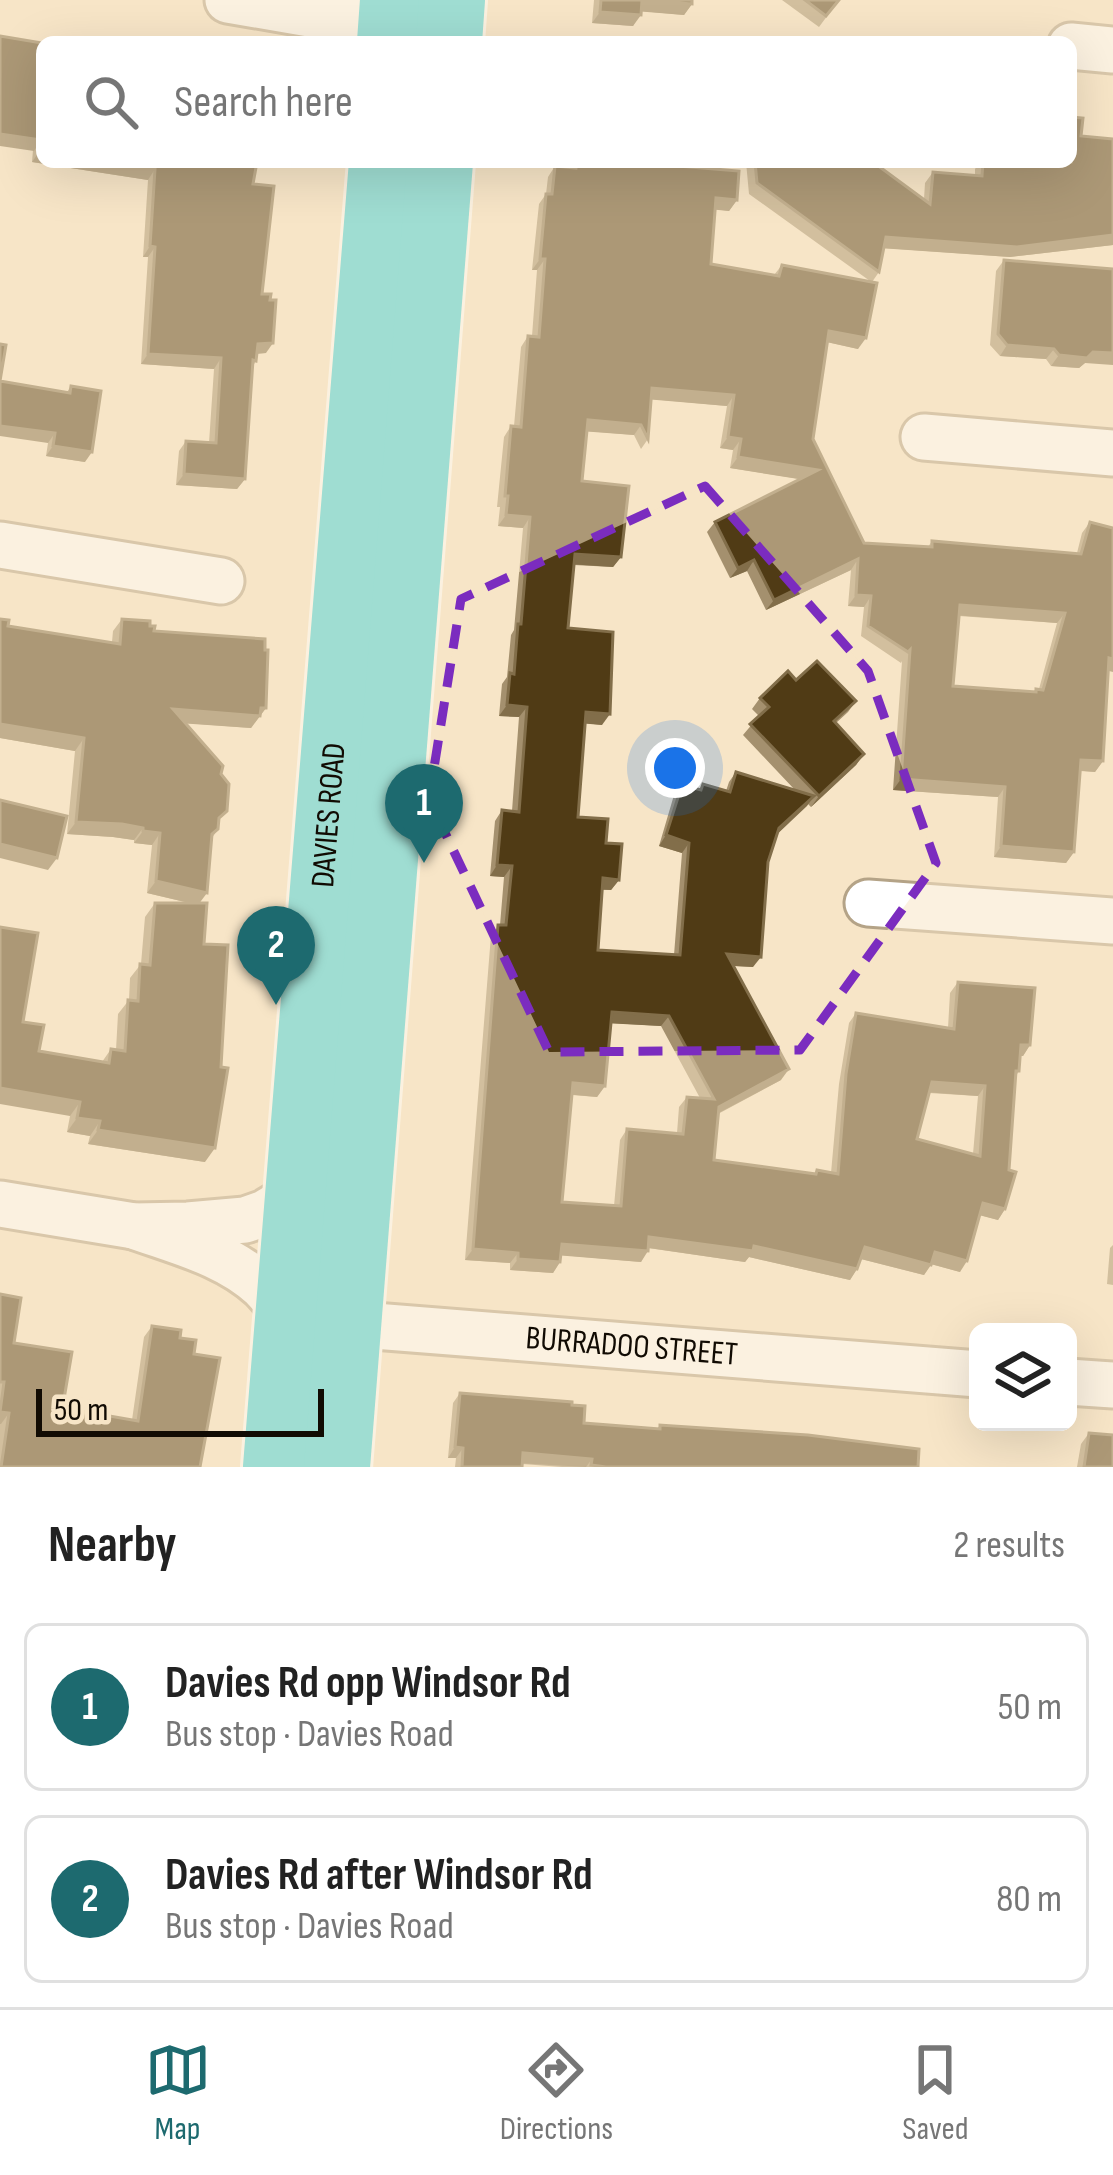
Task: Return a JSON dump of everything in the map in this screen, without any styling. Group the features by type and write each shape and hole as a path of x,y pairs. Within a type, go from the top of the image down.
{"highway":[{"path":"406,28 452,0"},
{"name":"DAVIES ROAD","path":"337,1467 298,1192 382,168"},
{"name":"DAVIES ROAD","path":"276,1467 318,1320 439,168"}],"street":[{"path":"228,0 406,28"},
{"path":"1077,47 1113,50"},
{"path":"924,436 1113,452"},
{"path":"0,544 221,581"},
{"path":"868,902 1113,921"},
{"path":"0,1204 134,1226 228,1223 265,1213 298,1192"},
{"path":"134,1226 217,1257 318,1320"},
{"name":"BURRADOO STREET","path":"318,1320 969,1373"},
{"path":"1077,1383 1113,1385"}],"highlighted area":[{"path":"705,486 868,671 936,863 800,1050 549,1052 429,799 461,599"}],"building":[{"path":"601,0 642,0 641,15 600,12"},
{"path":"642,0 692,0 692,4"},
{"path":"805,0 839,0 826,16"},
{"path":"0,36 36,42 36,139 0,134"},
{"path":"1077,118 1083,118 1081,136 1113,139 1113,235 1017,247 886,237 879,272 757,183 756,168 881,168 930,204 933,172 982,176 983,168 1077,168"},
{"path":"148,168 256,168 253,184 274,186 262,294 276,300 273,343 258,344 253,360 245,479 184,474 186,441 216,443 221,358 148,354 155,169"},
{"path":"555,168 739,171 737,200 716,198 711,264 779,276 782,265 877,283 866,338 829,331 813,439 864,543 932,547 932,541 1081,554 1090,522 1113,528 1113,659 1109,658 1103,761 1081,760 1074,852 1001,846 1005,787 901,779 910,650 868,626 871,596 856,595 858,559 774,600 754,560 738,568 715,522 818,470 738,457 741,439 728,437 734,395 652,388 648,439 641,425 588,420 582,481 629,486 621,557 575,554 568,628 613,632 610,714 586,712 578,817 608,819 606,843 622,844 619,880 603,878 598,950 680,955 689,843 666,835 682,785 701,790 703,784 730,792 736,772 814,796 779,828 768,862 761,957 727,954 789,1069 719,1107 714,1160 838,1174 856,1013 954,1029 958,982 1035,988 1030,1045 1021,1045 1016,1071 1009,1170 1016,1172 1005,1209 983,1203 967,1261 935,1252 931,1265 865,1247 857,1269 754,1246 753,1251 649,1237 648,1251 562,1244 560,1262 473,1249 498,925 506,925 512,866 497,865 502,810 519,812 527,707 507,705 521,624 530,517 506,515 505,496 511,426 521,427 528,336 539,337 545,259 540,259 546,194 552,194","holes":["960,605 1065,613 1043,690 953,686","612,1012 669,1016 714,1099 687,1097 683,1134 627,1129 621,1206 562,1202 573,1083 605,1086","932,1082 985,1086 980,1156 917,1139"]},
{"path":"1004,260 1113,269 1113,353 1093,352 1087,358 1007,345 998,334"},
{"path":"0,344 6,345 0,381"},
{"path":"0,381 70,393 71,386 101,391 92,452 53,446 55,433 0,426"},
{"path":"0,619 9,620 8,626 120,644 122,619 150,621 154,631 265,639 266,708 261,708 260,716 173,709 223,766 221,774 229,784 227,811 212,834 207,893 156,881 160,833 122,824 76,822 84,738 0,724"},
{"path":"817,661 856,701 834,721 864,754 819,796 750,724 769,707 760,698 788,671 796,680"},
{"path":"0,800 67,816 57,858 0,844"},
{"path":"155,903 207,903 204,944 228,945 221,1067 228,1068 215,1148 98,1130 100,1121 77,1118 80,1102 0,1088 0,927 38,933 23,1022 44,1025 39,1051 109,1063 111,1049 125,1051 128,1000 138,1001 140,964 150,965"},
{"path":"0,1294 21,1298 14,1343 72,1352 63,1405 81,1411 138,1421 152,1326 181,1330 180,1338 196,1340 194,1354 220,1358 200,1467 1,1467 9,1413 0,1412 4,1382 0,1382"},
{"path":"460,1393 572,1402 585,1406 584,1423 808,1435 919,1449 918,1467 606,1467 591,1465 592,1459 523,1453 522,1467 462,1467 463,1448 455,1447"},
{"path":"1089,1433 1113,1435 1113,1467 1084,1467"}],"place":[{"name":"Davies Rd opp Windsor Rd","path":"424,863"},
{"name":"Davies Rd after Windsor Rd","path":"276,1005"}]}
